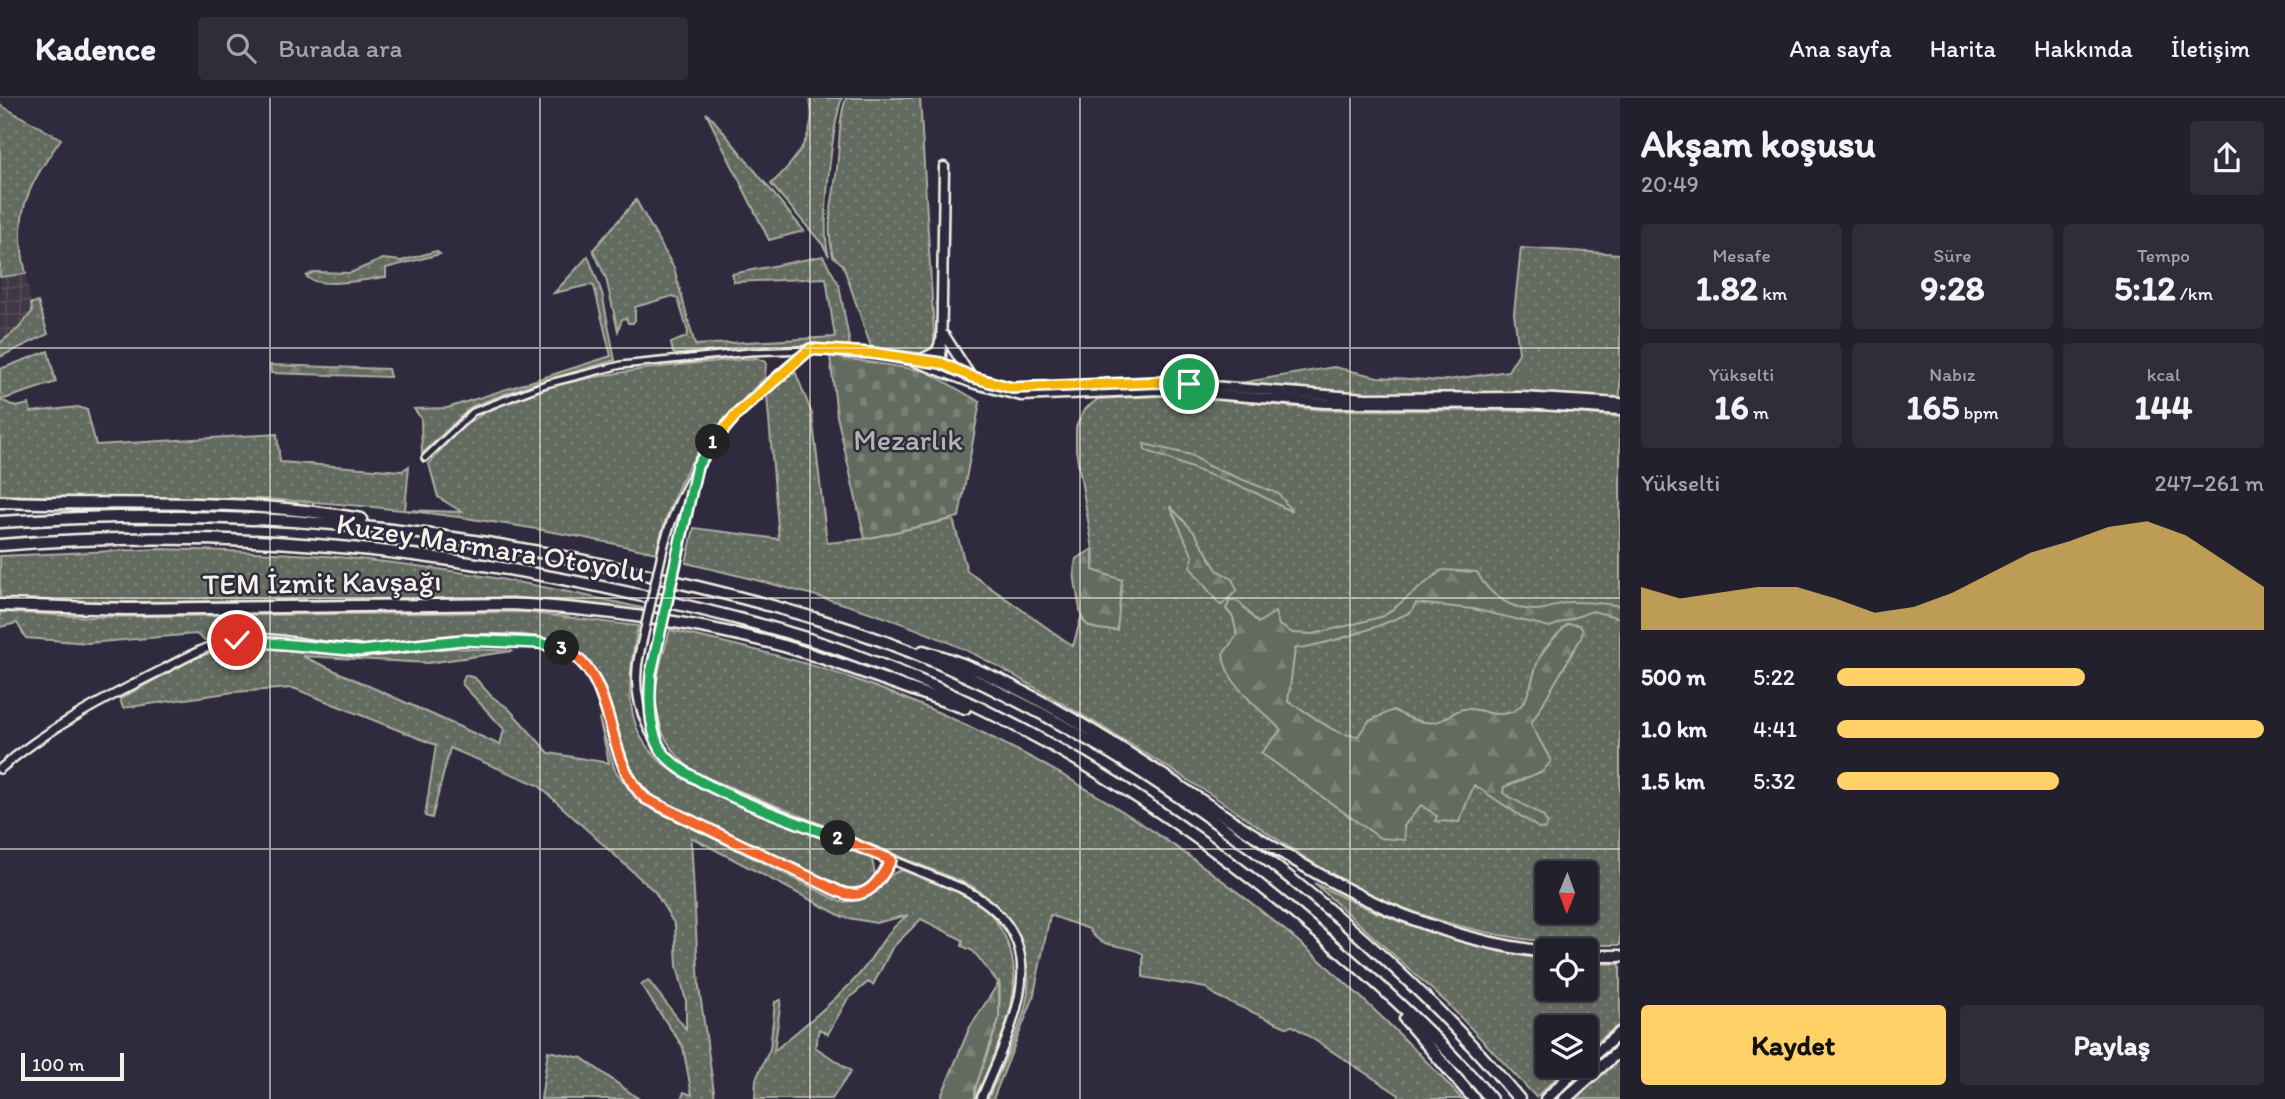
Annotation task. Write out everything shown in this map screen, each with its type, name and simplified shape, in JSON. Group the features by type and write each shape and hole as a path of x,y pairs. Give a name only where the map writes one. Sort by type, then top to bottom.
{"highway":[{"name":"TEM İzmit Kavşağı","path":"0,502 312,510 464,537"},
{"name":"Kuzey Marmara Otoyolu","path":"0,522 214,516 340,522 464,537 663,578 749,600 879,640 1003,694 1061,725 1194,807 1306,893 1406,980 1519,1099"},
{"name":"Kuzey Marmara Otoyolu","path":"0,545 151,538 324,543 525,571 681,604 849,653 1007,722 1119,785 1195,834 1252,877 1361,968 1491,1099"},
{"name":"TEM İzmit Kavşağı","path":"0,606 127,610 511,604 635,616 693,625 786,647 1007,722"},
{"path":"879,640 965,662 1042,702 1144,760 1316,876 1365,900 1436,929 1494,944 1535,950"},
{"path":"1598,956 1620,956"},
{"path":"1361,968 1474,1099"},
{"path":"1598,1051 1620,1033"},
{"path":"1565,1099 1620,1050"},
{"path":"1549,1095 1567,1078"}],"main road":[{"path":"941,368 944,167"},
{"path":"914,361 937,351 942,329"},
{"path":"942,329 948,345 972,377"},
{"path":"914,361 1012,388 1159,382 1366,398 1508,396 1620,403"},
{"path":"941,368 1021,396 1160,390 1325,403 1511,404 1620,410"}],"street":[{"path":"425,458 473,412 546,384 621,365 810,349 871,353 914,361"},
{"path":"810,349 737,414 714,439 678,499 664,544 640,651 635,686 637,703 659,747 690,776 981,899 998,913 1017,947 1023,983 1019,1007 981,1099"},
{"path":"659,747 649,696 655,654 697,466"},
{"path":"0,769 19,753 78,715 152,675 222,643 255,640 374,651 448,641 538,643 564,649 589,670 626,774 639,792 658,806 848,895 862,893 876,885 891,860"}],"shaded area":[{"path":"26,274 32,312 19,328 0,343 0,277"}],"green space":[{"path":"809,98 842,98 834,130 828,177 826,224 829,256 823,245 771,184 796,157 808,135 811,123"},
{"path":"846,98 920,98 934,333 934,344 926,354 871,347 843,265 833,256 830,219"},
{"path":"0,105 61,139 31,187 22,217 22,253 26,274 0,277"},
{"path":"706,113 712,118 804,231 769,240"},
{"path":"636,200 674,268 695,345 835,337 826,278 734,282 732,274 823,256 839,285 850,345 781,346 673,353 671,343 686,337 688,332 678,299 673,296 635,307 633,323 628,323 626,318 622,319 618,331 606,278 593,250"},
{"path":"1521,248 1620,254 1620,403 1366,398 1234,384 1334,367 1378,377 1441,381 1508,371 1519,353 1514,313"},
{"path":"436,251 440,254 386,268 386,277 331,283 312,280 306,276 314,272 350,273 383,259 401,261"},
{"path":"588,256 602,293 615,360 532,384 472,406 422,454 421,418 414,409 447,408 611,356 594,286 554,293"},
{"path":"38,302 48,334 0,357 0,343 19,328 32,312 31,303"},
{"path":"48,351 56,382 1,400 16,407 29,404 31,412 78,407 87,410 96,445 277,434 280,462 402,471 409,466 405,510 462,512 438,497 429,464 454,436 485,413 519,397 600,376 642,369 756,358 766,362 765,378 725,419 695,456 673,498 656,553 517,526 376,507 246,499 0,495 0,369"},
{"name":"Mezarlık","path":"830,356 926,371 980,402 959,517 865,539 837,416"},
{"path":"270,365 388,369 390,377 271,373"},
{"path":"795,371 812,414 827,543 865,539 953,519 967,571 1073,646 1092,579 1094,555 1076,450 1076,427 1084,410 1098,399 1178,395 1323,410 1552,411 1620,417 1620,945 1598,945 1598,938 1535,938 1535,941 1507,936 1470,928 1398,906 1330,873 1126,741 961,648 845,604 686,563 694,528 779,539 767,395"},
{"path":"1144,444 1191,455 1208,466 1279,494 1292,512 1254,492 1145,450"},
{"path":"1170,506 1195,533 1217,570 1232,579 1237,590 1223,604 1220,605 1190,567 1193,557"},
{"path":"161,549 315,555 376,561 491,577 642,608 642,611 567,603 473,599 63,603 0,599 0,556"},
{"path":"1093,549 1093,570 1122,580 1117,630 1090,627 1082,618 1074,572 1075,563 1076,559"},
{"path":"1442,570 1477,572 1496,596 1523,609 1544,609 1571,602 1602,603 1620,606 1620,618 1592,611 1550,627 1473,609 1416,603 1411,612 1368,630 1295,649 1288,702 1338,732 1358,736 1369,721 1393,710 1421,722 1442,720 1463,709 1496,714 1511,712 1519,708 1524,701 1536,665 1552,640 1568,624 1579,625 1583,630 1581,638 1531,724 1551,761 1543,771 1504,787 1503,793 1543,816 1548,824 1545,828 1540,829 1474,785 1459,822 1435,821 1437,816 1421,805 1404,826 1405,840 1380,838 1261,753 1281,730 1237,686 1225,665 1223,654 1237,635 1233,617 1226,609 1230,600 1239,602 1258,623 1275,612 1279,625 1293,633 1313,634 1384,616"},
{"path":"0,612 90,617 523,612 638,626 631,665 630,697 635,723 646,745 662,763 713,794 872,859 875,874 860,888 839,886 654,798 636,777 627,758 608,697 588,662 573,649 551,640 526,635 498,634 358,645 243,636 204,640 196,634 88,643 26,638 17,623 0,627"},
{"path":"670,630 831,671 941,713 1025,754 1105,800 1183,852 1258,908 1329,968 1397,1032 1462,1099 1398,1099 1399,1095 1293,1026 1286,1027 1218,997 1206,988 1143,977 1143,954 1106,943 1094,936 1089,929 1050,915 1033,999 993,1099 988,1099 1018,1031 1028,990 1024,955 1010,923 986,896 972,886 694,772 666,739 656,706 659,671"},
{"path":"239,646 286,647 361,657 453,648 513,651 428,663 302,656 500,745 504,729 462,684 465,675 475,678 491,696 508,708 549,753 609,763 599,718 615,770 637,800 841,902 866,898 888,878 902,870 949,888 981,905 990,913 1006,939 1014,979 1012,1000 1001,1039 976,1097 975,1089 999,1019 1000,985 973,951 962,946 963,940 921,919 892,948 873,985 868,982 847,1000 828,1034 819,1029 815,1047 851,1071 832,1099 755,1099 756,1079 770,1049 775,1002 781,1000 774,1051 846,988 863,970 892,929 908,915 876,923 843,917 691,837 699,987 715,1099 681,1099 684,1092 692,1095 683,1047 641,985 648,980 686,1029 686,1001 677,966 675,925 655,892 538,785 450,748 432,818 425,816 436,745 293,688 234,692 123,708 120,699 196,657"},
{"path":"1314,883 1371,910 1428,932 1456,941 1535,958 1535,1001 1598,1001 1598,963 1620,964 1620,1024 1598,1041 1598,1015 1535,1015 1535,1078 1556,1078 1536,1097 1448,1004"},
{"path":"999,982 999,1019 975,1089 975,1099 940,1099 969,1029"},
{"path":"548,1051 582,1058 639,1099 541,1099"},
{"path":"1620,1059 1620,1099 1576,1099"}],"route":[{"path":"237,640 361,651 462,640 538,643 564,649 589,670 626,774 646,799 840,892 848,895 862,893 876,885 891,860 704,783 680,770 659,747 649,696 651,673 697,466 714,439 788,365 810,349 871,353 941,363 972,377 1012,388 1159,382 1189,384"}]}
